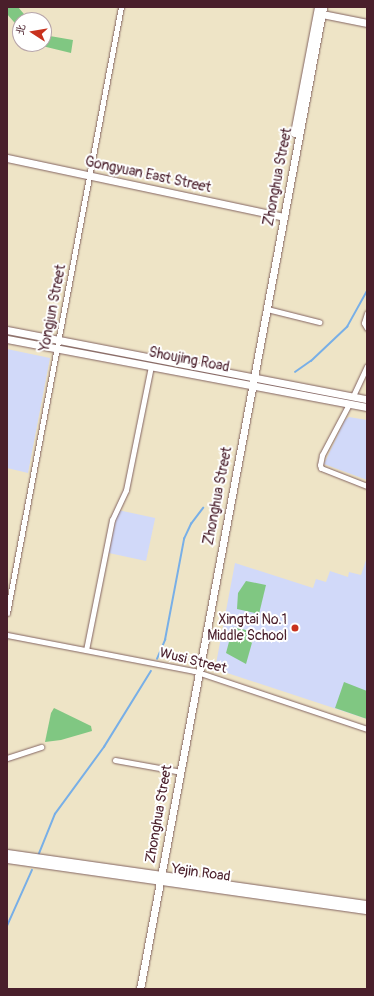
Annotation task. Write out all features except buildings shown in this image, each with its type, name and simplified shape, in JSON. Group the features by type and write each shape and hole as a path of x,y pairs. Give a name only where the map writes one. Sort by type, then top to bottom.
{"street":[{"name":"Yongjun Street","path":"7,613 121,7"},
{"name":"Zhonghua Street","path":"135,989 158,877 250,385 318,7"},
{"name":"Zhonghua Street","path":"251,377 267,309 281,217 323,10"},
{"path":"323,10 367,23"},
{"name":"Gongyuan East Street","path":"7,158 281,217"},
{"path":"267,309 319,322"},
{"path":"367,313 364,323 367,328"},
{"name":"Shoujing Road","path":"7,330 367,399"},
{"name":"Shoujing Road","path":"7,339 367,407"},
{"path":"86,650 112,520 126,490 152,366"},
{"path":"353,396 367,366"},
{"path":"349,404 322,455 320,465 321,468 367,486"},
{"name":"Wusi Street","path":"7,635 196,672 367,729"},
{"name":"Zhonghua Street","path":"140,989 176,771 196,672"},
{"path":"7,758 42,747"},
{"path":"115,760 176,771"},
{"name":"Yejin Road","path":"7,853 367,910"},
{"name":"Yejin Road","path":"7,859 367,904"}],"shaded area":[{"path":"7,349 50,358 28,473 7,468"},
{"path":"349,417 367,420 367,480 324,464 345,420"},
{"path":"118,510 155,518 146,561 109,553"},
{"name":"Xingtai No.1 Middle School","path":"367,557 367,719 215,669 235,563 313,588 316,579 326,582 330,571 348,577 349,572 361,575"}],"green space":[{"path":"7,7 18,7 22,12 12,12 12,20 7,14"},
{"path":"52,36 73,40 71,53 52,48"},
{"path":"246,581 266,585 259,614 237,609 238,593"},
{"path":"233,627 255,632 246,664 226,653"},
{"path":"344,682 367,691 367,719 335,708"},
{"path":"54,708 91,726 92,731 61,740 45,742 51,713"}],"waterway":[{"path":"295,372 311,361 347,327 367,291"},
{"path":"157,659 165,640 184,539 191,524 203,508"},
{"path":"38,856 55,814 104,747 151,671"},
{"path":"7,926 32,870"}],"place":[{"name":"Xingtai No.1 Middle School","path":"295,628"}]}
